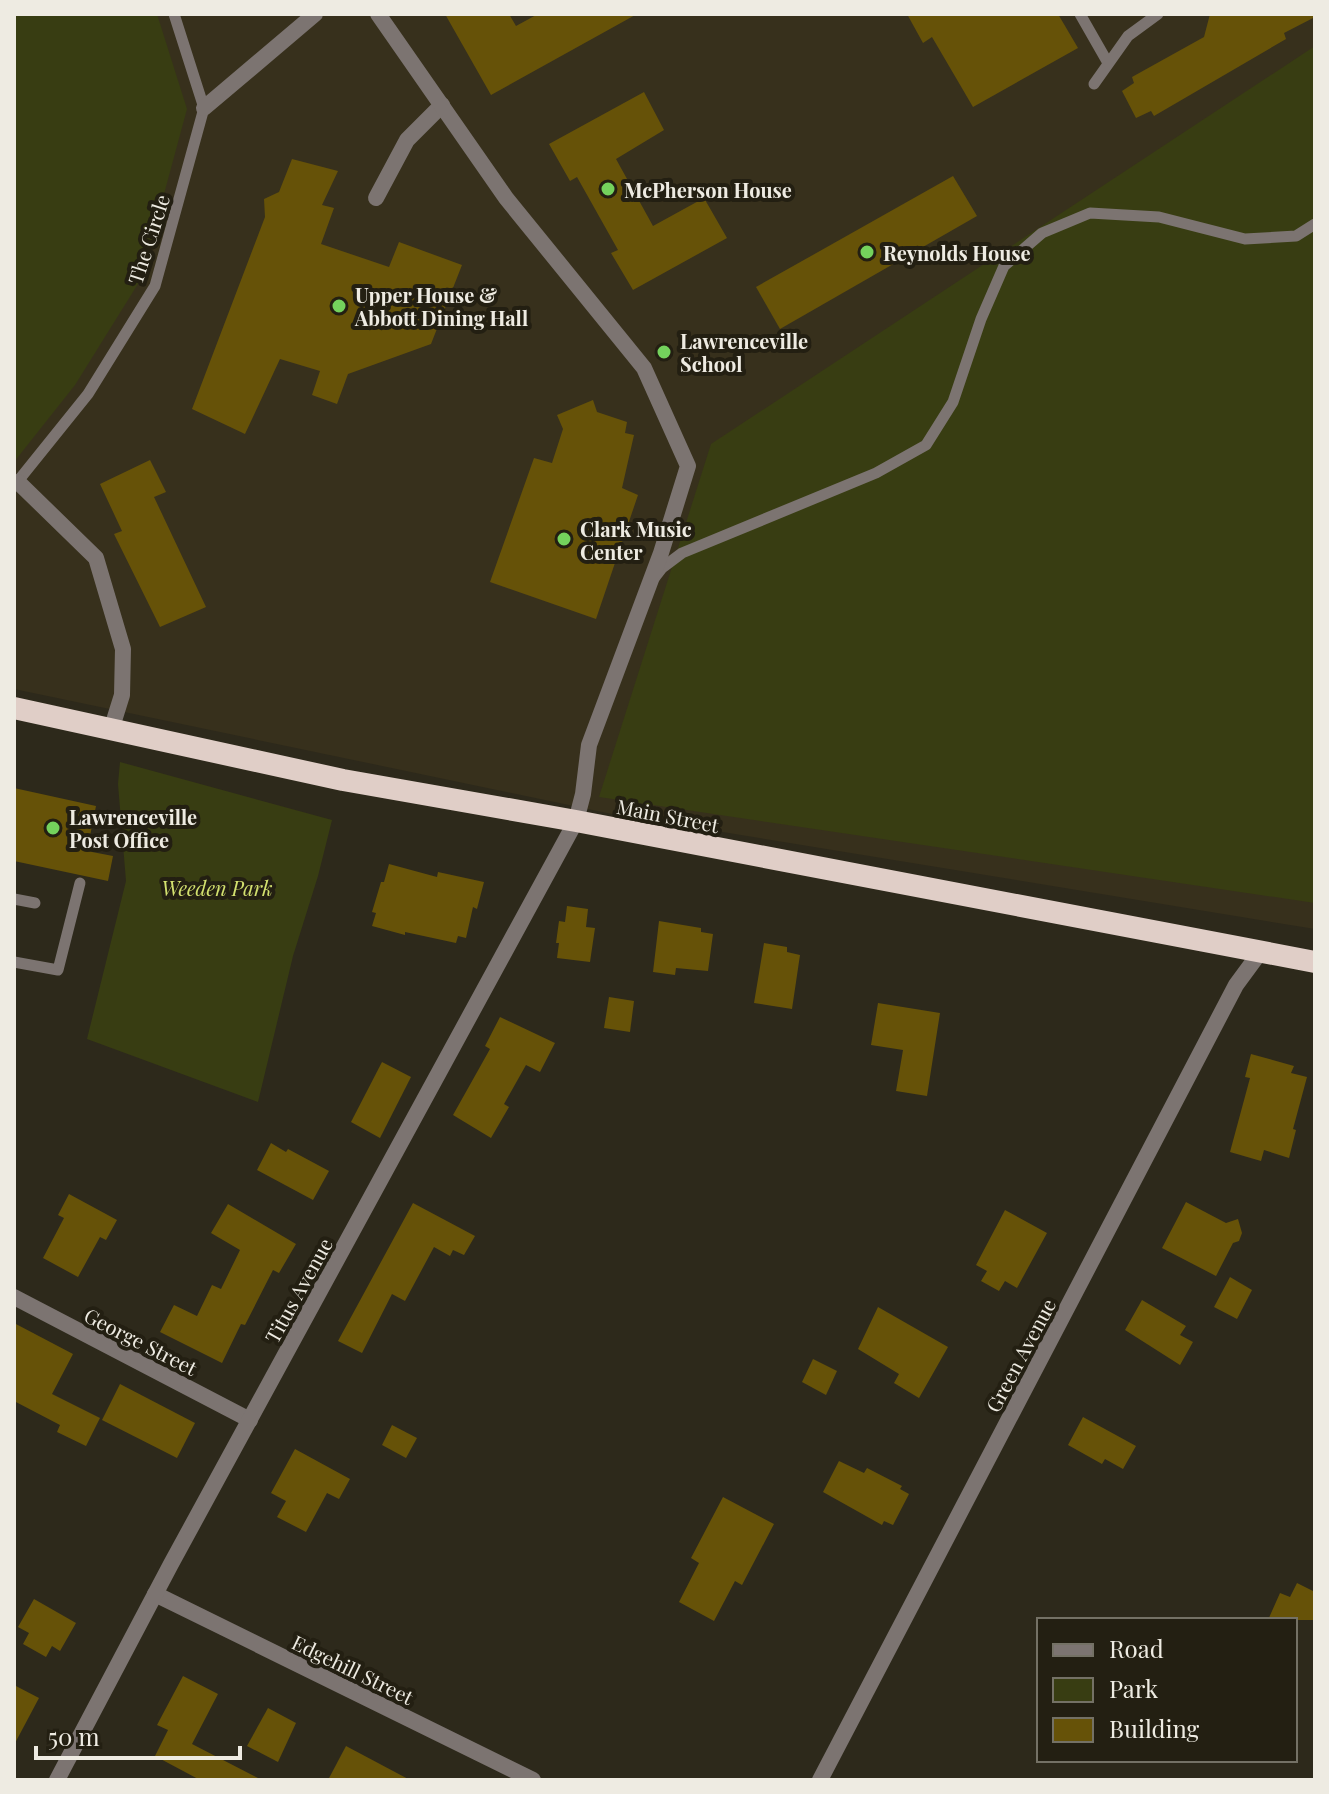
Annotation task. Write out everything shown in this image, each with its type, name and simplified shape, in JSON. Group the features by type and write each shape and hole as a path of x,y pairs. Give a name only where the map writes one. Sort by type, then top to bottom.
{"highway":[{"name":"Main Street","path":"14,708 343,780 576,821 1315,962"}],"street":[{"path":"204,108 315,14"},
{"name":"Titus Avenue","path":"57,1780 576,821 589,745 661,553 688,466 644,368 506,198 378,14"},
{"path":"376,198 407,140 442,105"},
{"path":"16,484 96,558 123,649 122,695 112,727"},
{"name":"Green Avenue","path":"820,1780 1236,985 1261,951"},
{"name":"George Street","path":"14,1297 250,1420"},
{"name":"Edgehill Street","path":"155,1594 533,1780"}],"lane":[{"path":"174,14 204,108"},
{"path":"1080,14 1108,63"},
{"path":"1094,84 1128,36 1158,14"},
{"name":"The Circle","path":"16,484 88,394 155,286 204,108"},
{"path":"647,587 662,568 682,553 876,473 926,445 953,402 981,319 1004,266 1042,233 1090,213 1159,217 1245,239 1296,236 1315,224"},
{"path":"14,962 58,970 80,883"},
{"path":"14,899 35,903"}],"shaded area":[{"name":"Lawrenceville School","path":"14,14 1315,14 1315,929 607,813 14,689"}],"green space":[{"path":"14,14 157,14 187,109 141,279 75,385 14,462"},
{"path":"1315,46 1315,903 599,797 711,444"},
{"name":"Weeden Park","path":"120,762 332,820 293,956 258,1102 87,1039 126,881 118,784"}],"building":[{"path":"445,14 509,14 516,26 538,14 637,14 491,95"},
{"path":"907,14 1058,14 1078,48 973,107 932,37 923,43"},
{"path":"1210,14 1315,14 1315,17 1284,33 1286,39 1154,116 1151,111 1136,118 1122,91 1134,83 1132,77 1204,37"},
{"name":"McPherson House","path":"644,92 664,130 616,159 653,226 704,198 727,238 633,290 611,253 618,250 577,177 570,181 549,144"},
{"name":"Upper House & Abbott Dining Hall","path":"292,159 338,171 322,205 334,208 321,244 389,267 399,242 462,265 431,344 348,374 337,404 312,395 320,371 280,359 245,434 192,409 265,217 264,199 279,192"},
{"name":"Reynolds House","path":"953,176 977,216 780,329 756,287"},
{"name":"Clark Music Center","path":"593,400 597,412 627,422 625,433 634,435 622,488 638,495 596,619 490,582 534,458 552,463 563,429 557,415"},
{"path":"150,460 166,492 154,497 206,607 160,627 114,534 122,531 100,484"},
{"name":"Lawrenceville Post Office","path":"14,788 96,806 87,851 113,856 108,881 14,861"},
{"path":"389,864 437,877 438,872 484,882 477,909 473,907 466,938 458,936 456,943 372,926 376,913 372,912"},
{"path":"567,906 588,909 586,927 595,928 590,962 557,958 559,921 565,922"},
{"path":"659,921 701,928 701,932 713,934 708,971 676,968 675,975 653,972"},
{"path":"764,943 787,947 787,952 800,955 792,1009 754,1003"},
{"path":"609,997 634,1001 630,1032 604,1028"},
{"path":"878,1003 940,1013 927,1096 896,1091 903,1050 871,1045"},
{"path":"500,1017 555,1043 540,1072 526,1065 504,1104 509,1107 491,1138 453,1115 490,1049 485,1046"},
{"path":"1251,1054 1294,1066 1291,1073 1307,1077 1289,1158 1264,1150 1261,1161 1230,1152 1250,1078 1245,1077"},
{"path":"382,1062 411,1077 380,1138 351,1122"},
{"path":"271,1143 329,1171 313,1200 257,1170"},
{"path":"69,1194 117,1220 106,1240 100,1237 78,1277 43,1258 64,1218 58,1215"},
{"path":"1186,1202 1226,1223 1238,1219 1242,1233 1239,1241 1233,1243 1216,1276 1162,1248"},
{"path":"413,1203 475,1236 464,1255 453,1250 450,1256 434,1247 405,1301 392,1294 362,1353 338,1341"},
{"path":"228,1204 296,1244 279,1273 273,1270 222,1363 160,1332 174,1305 197,1316 212,1285 221,1289 240,1250 211,1233"},
{"path":"1005,1210 1047,1233 1017,1288 1005,1281 999,1291 981,1281 987,1271 976,1265"},
{"path":"1230,1277 1252,1290 1237,1319 1214,1307"},
{"path":"1142,1300 1186,1326 1180,1335 1193,1342 1180,1365 1125,1330"},
{"path":"878,1307 948,1347 919,1398 894,1383 899,1374 858,1349"},
{"path":"14,1323 73,1354 52,1394 100,1418 86,1446 57,1432 60,1425 14,1401"},
{"path":"813,1359 837,1371 826,1395 802,1382"},
{"path":"120,1384 195,1423 177,1458 102,1420"},
{"path":"1083,1417 1136,1446 1123,1469 1105,1459 1102,1464 1068,1445"},
{"path":"392,1425 417,1438 406,1458 382,1445"},
{"path":"295,1449 350,1479 339,1499 327,1493 306,1532 277,1517 286,1501 271,1493"},
{"path":"839,1461 864,1473 867,1468 902,1486 900,1489 909,1494 893,1525 884,1521 882,1525 823,1492"},
{"path":"723,1497 774,1524 742,1585 735,1581 714,1621 679,1602 699,1563 691,1558"},
{"path":"1297,1583 1315,1592 1315,1620 1269,1618 1280,1593 1290,1597"},
{"path":"34,1599 76,1623 60,1651 52,1646 46,1657 23,1644 29,1633 18,1627"},
{"path":"183,1676 218,1694 192,1744 262,1780 200,1780 155,1756 168,1730 157,1725"},
{"path":"14,1685 39,1698 14,1745"},
{"path":"268,1708 296,1723 278,1762 247,1746"},
{"path":"346,1746 410,1780 328,1780"}],"place":[{"name":"McPherson House","path":"608,189"},
{"name":"Reynolds House","path":"867,252"},
{"name":"Upper House & Abbott Dining Hall","path":"339,306"},
{"name":"Lawrenceville School","path":"664,352"},
{"name":"Clark Music Center","path":"564,539"},
{"name":"Lawrenceville Post Office","path":"53,828"}]}
